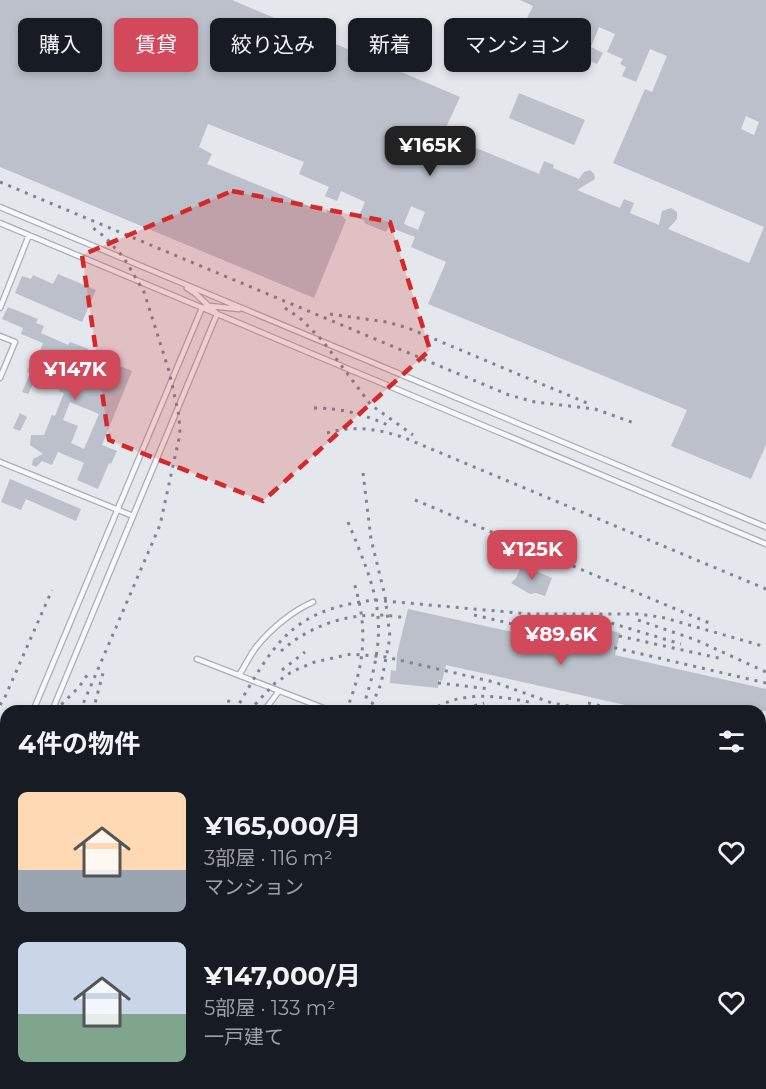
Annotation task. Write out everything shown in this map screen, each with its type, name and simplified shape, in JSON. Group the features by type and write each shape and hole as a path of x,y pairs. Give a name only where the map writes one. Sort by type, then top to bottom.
{"lane":[{"path":"0,207 766,527"},
{"path":"0,224 766,544"},
{"path":"0,308 29,236"},
{"path":"172,279 196,294 216,314"},
{"path":"202,308 210,306 251,312"},
{"path":"36,705 202,308"},
{"path":"54,705 216,314"},
{"path":"0,336 15,342 0,378"},
{"path":"0,462 132,516"},
{"path":"239,675 257,646 286,618 313,602"},
{"path":"197,659 315,705"},
{"path":"268,705 279,691"}],"highlighted area":[{"path":"232,191 390,222 430,350 263,501 109,440 82,255"}],"building":[{"path":"0,0 232,0 274,18 210,18 210,72 336,72 336,44 348,49 348,72 401,72 460,97 443,134 539,174 544,161 554,165 553,168 579,179 584,172 590,170 595,179 577,190 620,208 624,199 634,203 630,213 659,225 662,211 671,208 677,212 677,219 668,229 749,263 764,227 613,163 645,89 652,92 667,56 650,49 636,82 622,76 626,67 620,64 623,59 607,52 615,34 599,27 591,47 591,18 527,18 533,6 520,0 766,0 766,445 751,479 671,446 687,410 428,304 446,262 411,247 415,237 389,227 386,232 364,223 365,221 358,218 365,202 341,191 337,201 325,196 329,187 299,174 304,162 208,124 199,147 212,154 207,164 326,213 327,210 342,216 346,220 314,298 0,167","holes":["746,116 759,122 754,135 741,129","411,206 425,212 418,230 404,224"]},
{"path":"591,47 603,53 597,64 591,62"},
{"path":"519,93 585,120 574,145 509,118"},
{"path":"58,274 96,290 82,322 15,293 22,276 31,279 33,275 53,284"},
{"path":"8,307 38,319 36,323 44,326 41,333 68,345 70,342 81,346 88,349 87,352 132,371 102,445 117,451 98,489 77,480 84,463 58,452 52,465 42,461 36,467 32,465 33,459 43,454 30,445 31,435 44,435 64,393 59,391 61,386 37,376 28,394 22,392 30,373 27,372 31,363 34,365 43,343 21,334 23,328 2,319","holes":["70,402 99,414 84,449 71,443 78,426 63,420"]},
{"path":"20,413 27,417 20,431 13,428"},
{"path":"10,479 81,509 76,521 26,499 21,510 1,502"},
{"path":"522,565 552,578 545,596 530,594 511,583"},
{"path":"408,609 558,642 565,619 620,633 615,655 766,689 766,705 625,705 446,665 438,688 390,683 391,670 396,671 397,654"}],"railway":[{"path":"0,182 509,395 535,402 595,409 637,424"},
{"path":"83,705 160,525 180,434 179,416 169,371 144,292 124,258 105,237 89,225"},
{"path":"285,308 301,319 322,340 371,405 413,435"},
{"path":"330,314 387,322 408,328 587,403"},
{"path":"314,408 354,413 392,427"},
{"path":"327,433 347,429 366,429 405,438 766,589"},
{"path":"363,473 371,539 385,596 390,637 381,684 372,705"},
{"path":"415,500 714,625"},
{"path":"348,522 373,590 379,629 373,674 365,701"},
{"path":"348,705 357,679 363,633 359,600 354,583"},
{"path":"0,705 52,590"},
{"path":"239,705 274,649 303,622 322,612 374,600 530,614 640,614 665,618 766,647"},
{"path":"281,651 309,632 339,620 372,615 406,618"},
{"path":"474,615 766,683"},
{"path":"594,618 681,644"},
{"path":"638,620 696,640 766,672"},
{"path":"619,636 723,659"},
{"path":"282,670 305,652"},
{"path":"255,705 274,684 293,671 315,662 351,654 386,657 494,682 563,705"},
{"path":"61,705 79,687 90,671"},
{"path":"95,705 103,673"},
{"path":"438,683 491,689"},
{"path":"227,705 231,695"},
{"path":"441,705 453,700 478,696 529,702"},
{"path":"477,705 484,703"},
{"path":"588,703 597,705"}]}
